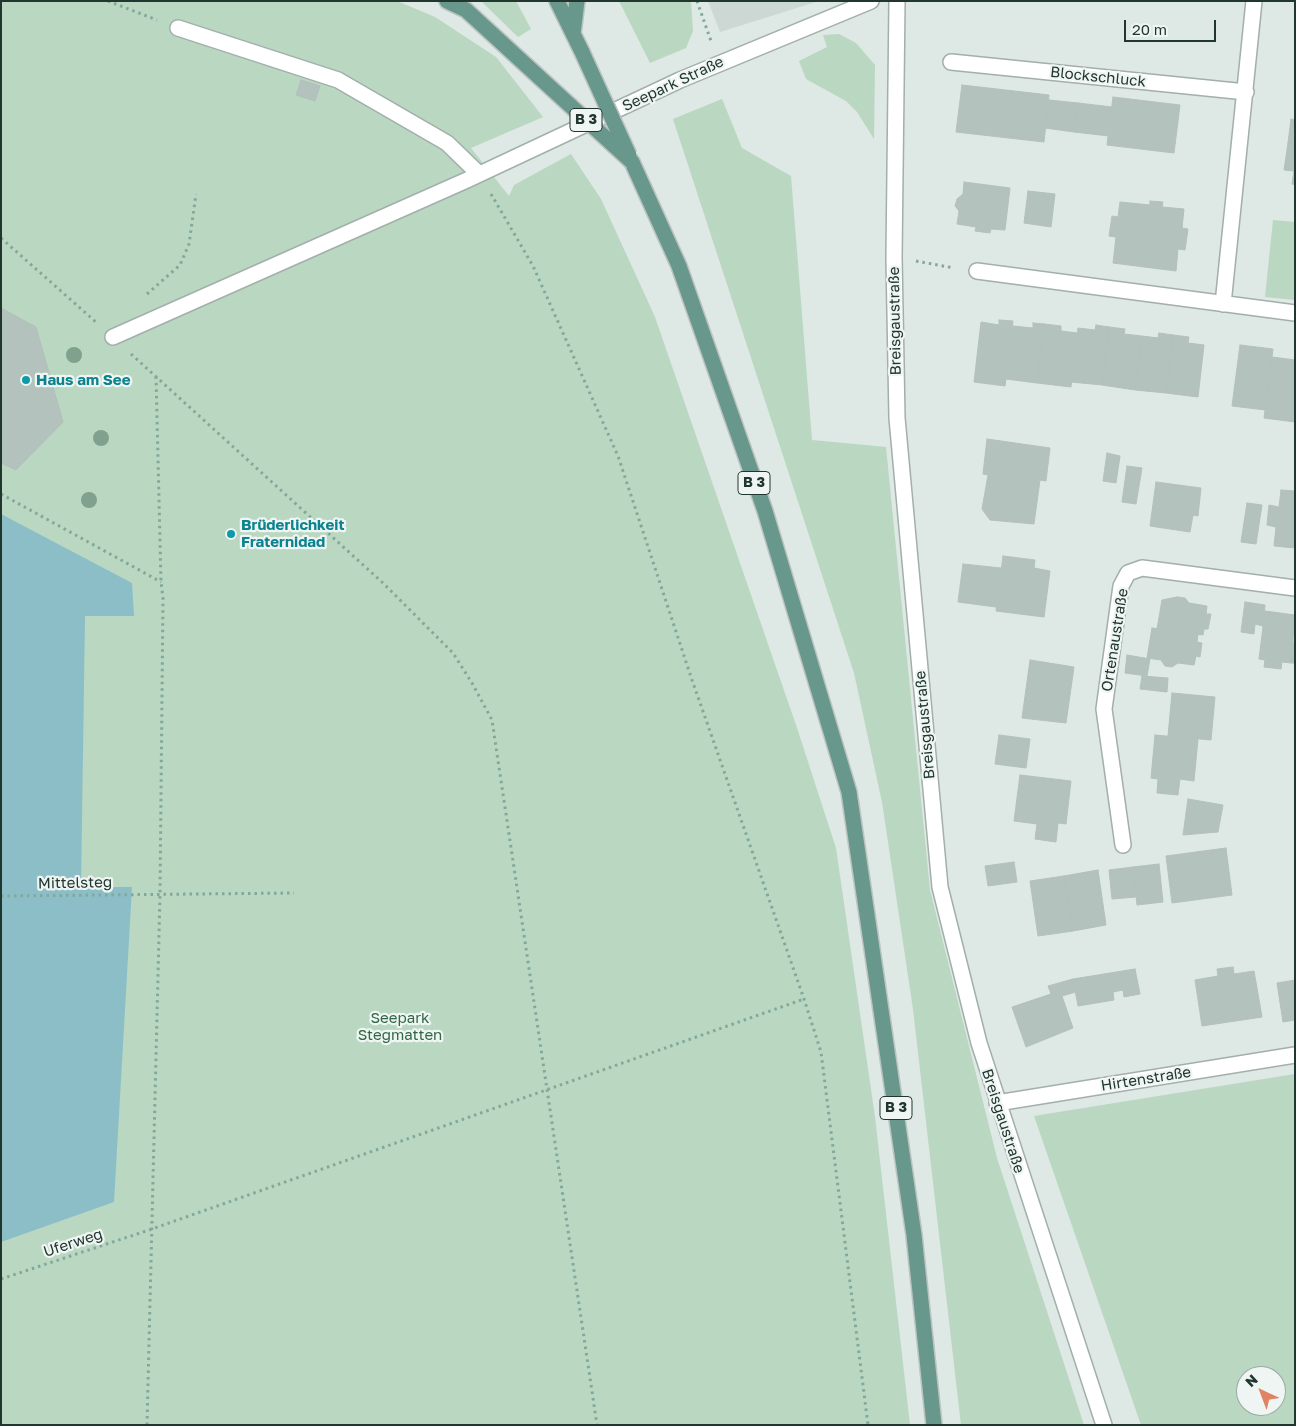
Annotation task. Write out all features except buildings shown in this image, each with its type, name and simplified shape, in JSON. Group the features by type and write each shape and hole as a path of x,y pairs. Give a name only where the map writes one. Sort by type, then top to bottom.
{"main road":[{"name":"B 3","path":"447,1 466,10 632,162"},
{"name":"B 3","path":"557,1 679,266 765,512 849,792 914,1235 934,1425"},
{"path":"573,34 577,1"}],"street":[{"name":"Seepark Straße","path":"119,334 479,174 718,63 871,1"},
{"name":"Breisgaustraße","path":"897,1 894,258 898,418 940,887 979,1044 1104,1425"},
{"path":"1223,304 1254,1"},
{"path":"178,28 338,80 447,143 479,174"},
{"name":"Blockschluck","path":"951,62 1246,92"},
{"path":"977,272 1295,313"},
{"name":"Ortenaustraße","path":"1123,845 1104,709 1121,586 1128,573 1142,568 1295,588"},
{"name":"Hirtenstraße","path":"997,1103 1295,1056"}],"path":[{"path":"108,1 178,28"},
{"path":"697,1 718,63"},
{"path":"479,174 533,266 618,456 692,680 821,1052 868,1425"},
{"path":"119,334 143,298 163,278 180,265 189,244 196,194"},
{"path":"1,238 119,334 156,376 384,583 453,653 472,682 492,720 597,1425"},
{"path":"894,258 977,272"},
{"path":"148,1425 160,894 164,598 161,582 156,376"},
{"path":"1,494 161,582"},
{"name":"Mittelsteg","path":"1,896 294,893"},
{"name":"Uferweg","path":"1,1279 152,1229 804,999"}],"shaded area":[{"path":"708,1 819,1 720,32"}],"green space":[{"name":"Seepark Stegmatten","path":"1,1 397,1 435,17 496,57 543,117 471,148 509,196 514,185 571,154 601,199 655,317 797,728 836,848 875,1117 910,1425 1,1425"},
{"path":"481,1 516,1 531,29 518,37"},
{"path":"619,1 691,1 693,31 686,48 650,63"},
{"path":"839,34 856,43 875,65 874,139 857,112 846,101 806,79 799,61 827,47 823,35"},
{"path":"722,99 742,148 791,176 812,440 886,447 930,890 997,1158 1084,1425 961,1425 913,1009 882,802 854,673 673,119"},
{"path":"1273,220 1295,222 1295,300 1265,297"},
{"path":"1295,1074 1295,1425 1141,1425 1034,1116"}],"water":[{"path":"1,514 132,583 134,616 85,616 81,887 132,887 114,1202 1,1242"}],"place":[{"name":"Haus am See","path":"26,380"},
{"name":"Brüderlichkeit Fraternidad","path":"231,534"}]}
